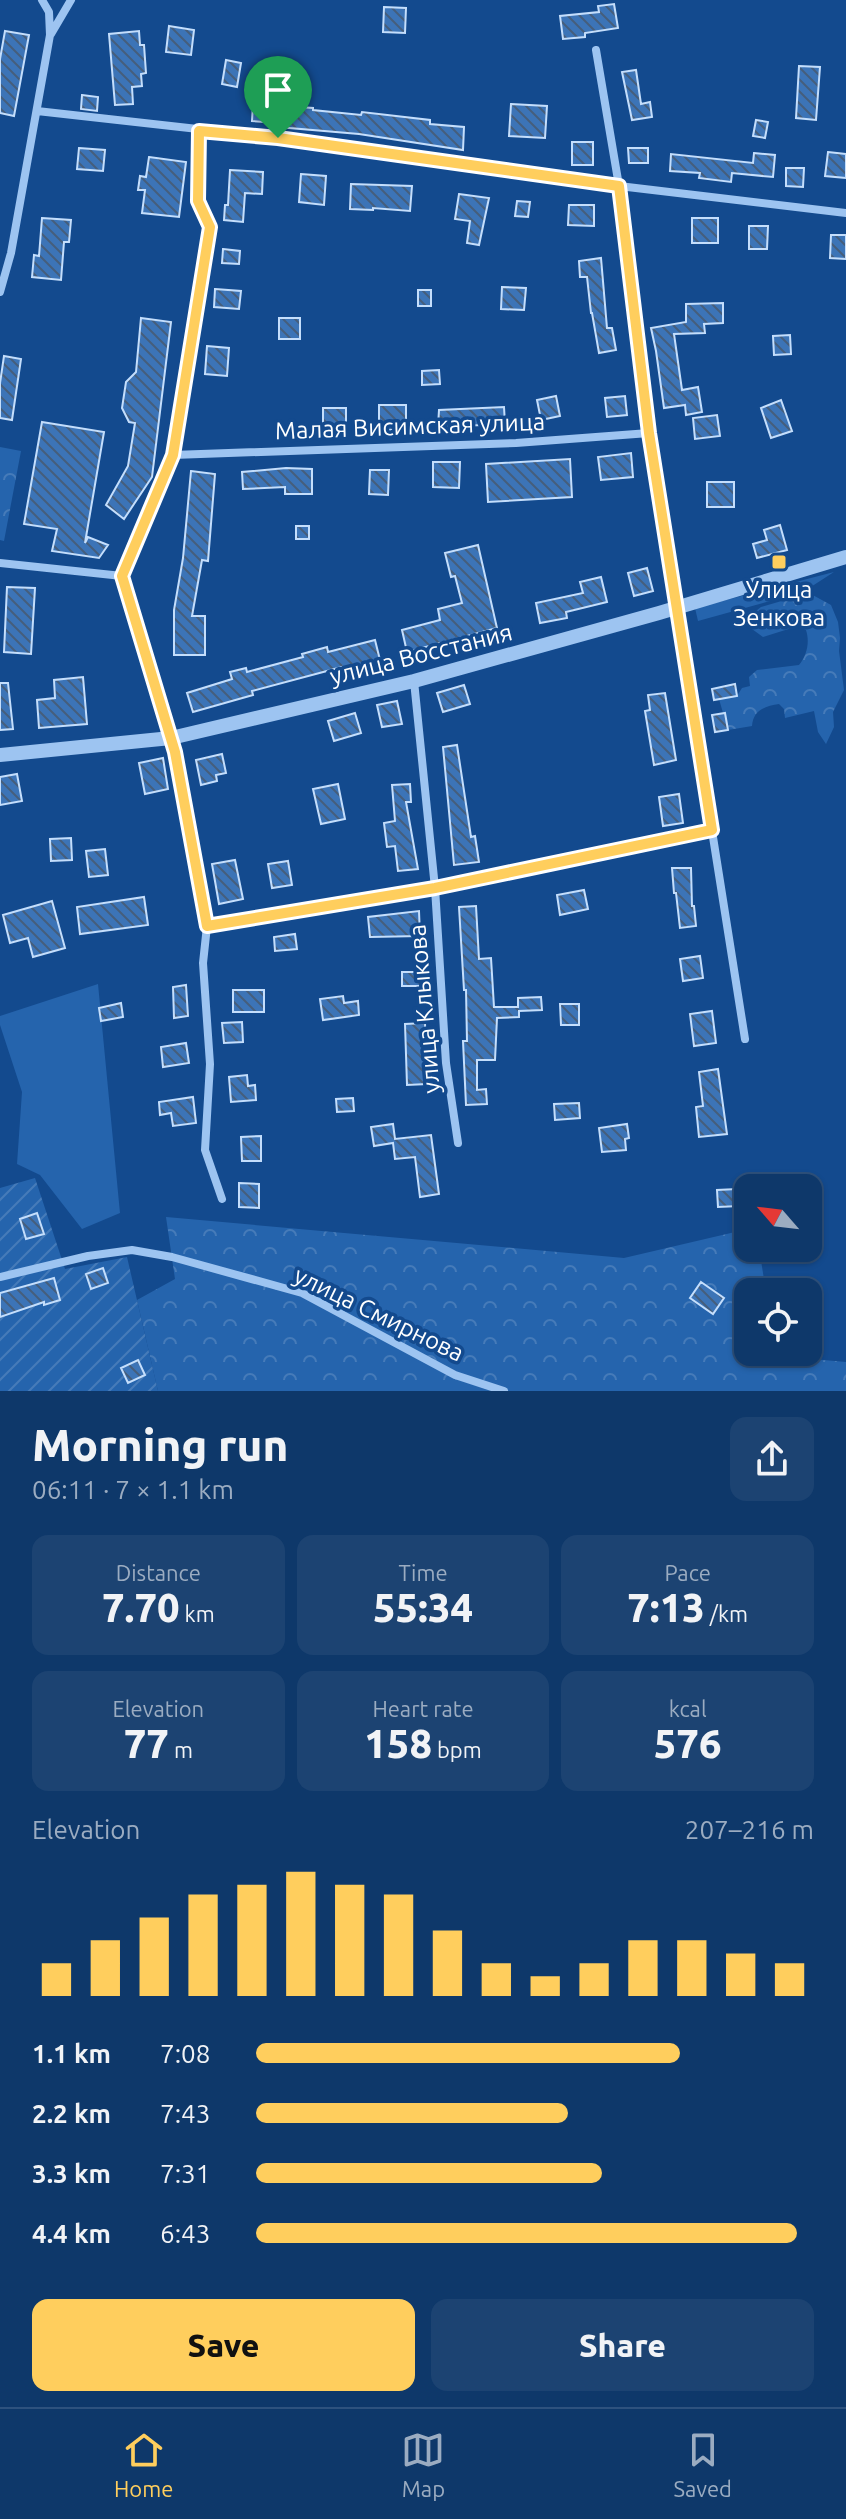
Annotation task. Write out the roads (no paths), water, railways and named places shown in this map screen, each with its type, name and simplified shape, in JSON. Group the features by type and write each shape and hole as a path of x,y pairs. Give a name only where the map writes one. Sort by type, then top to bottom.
{"street":[{"path":"0,292 11,253 50,35 49,12 42,0"},
{"path":"50,35 71,0"},
{"path":"596,50 619,186 649,433 745,1039"},
{"path":"37,111 293,140 619,186 846,213"},
{"path":"199,131 198,201 210,227 173,455 122,576 171,738 207,926 203,963 210,1064 205,1150 222,1199"},
{"name":"Малая Висимская улица","path":"173,455 516,443 649,433"},
{"name":"улица Восстания","path":"0,755 171,738 414,681 846,557"},
{"path":"0,563 122,576"},
{"name":"улица Клыкова","path":"414,681 435,888 446,1063 458,1143"},
{"path":"207,926 435,888 712,830"},
{"name":"улица Смирнова","path":"0,1277 88,1256 132,1250 172,1257 302,1293 455,1375 504,1391"}],"place":[{"name":"Улица Зенкова","path":"779,562"}]}
